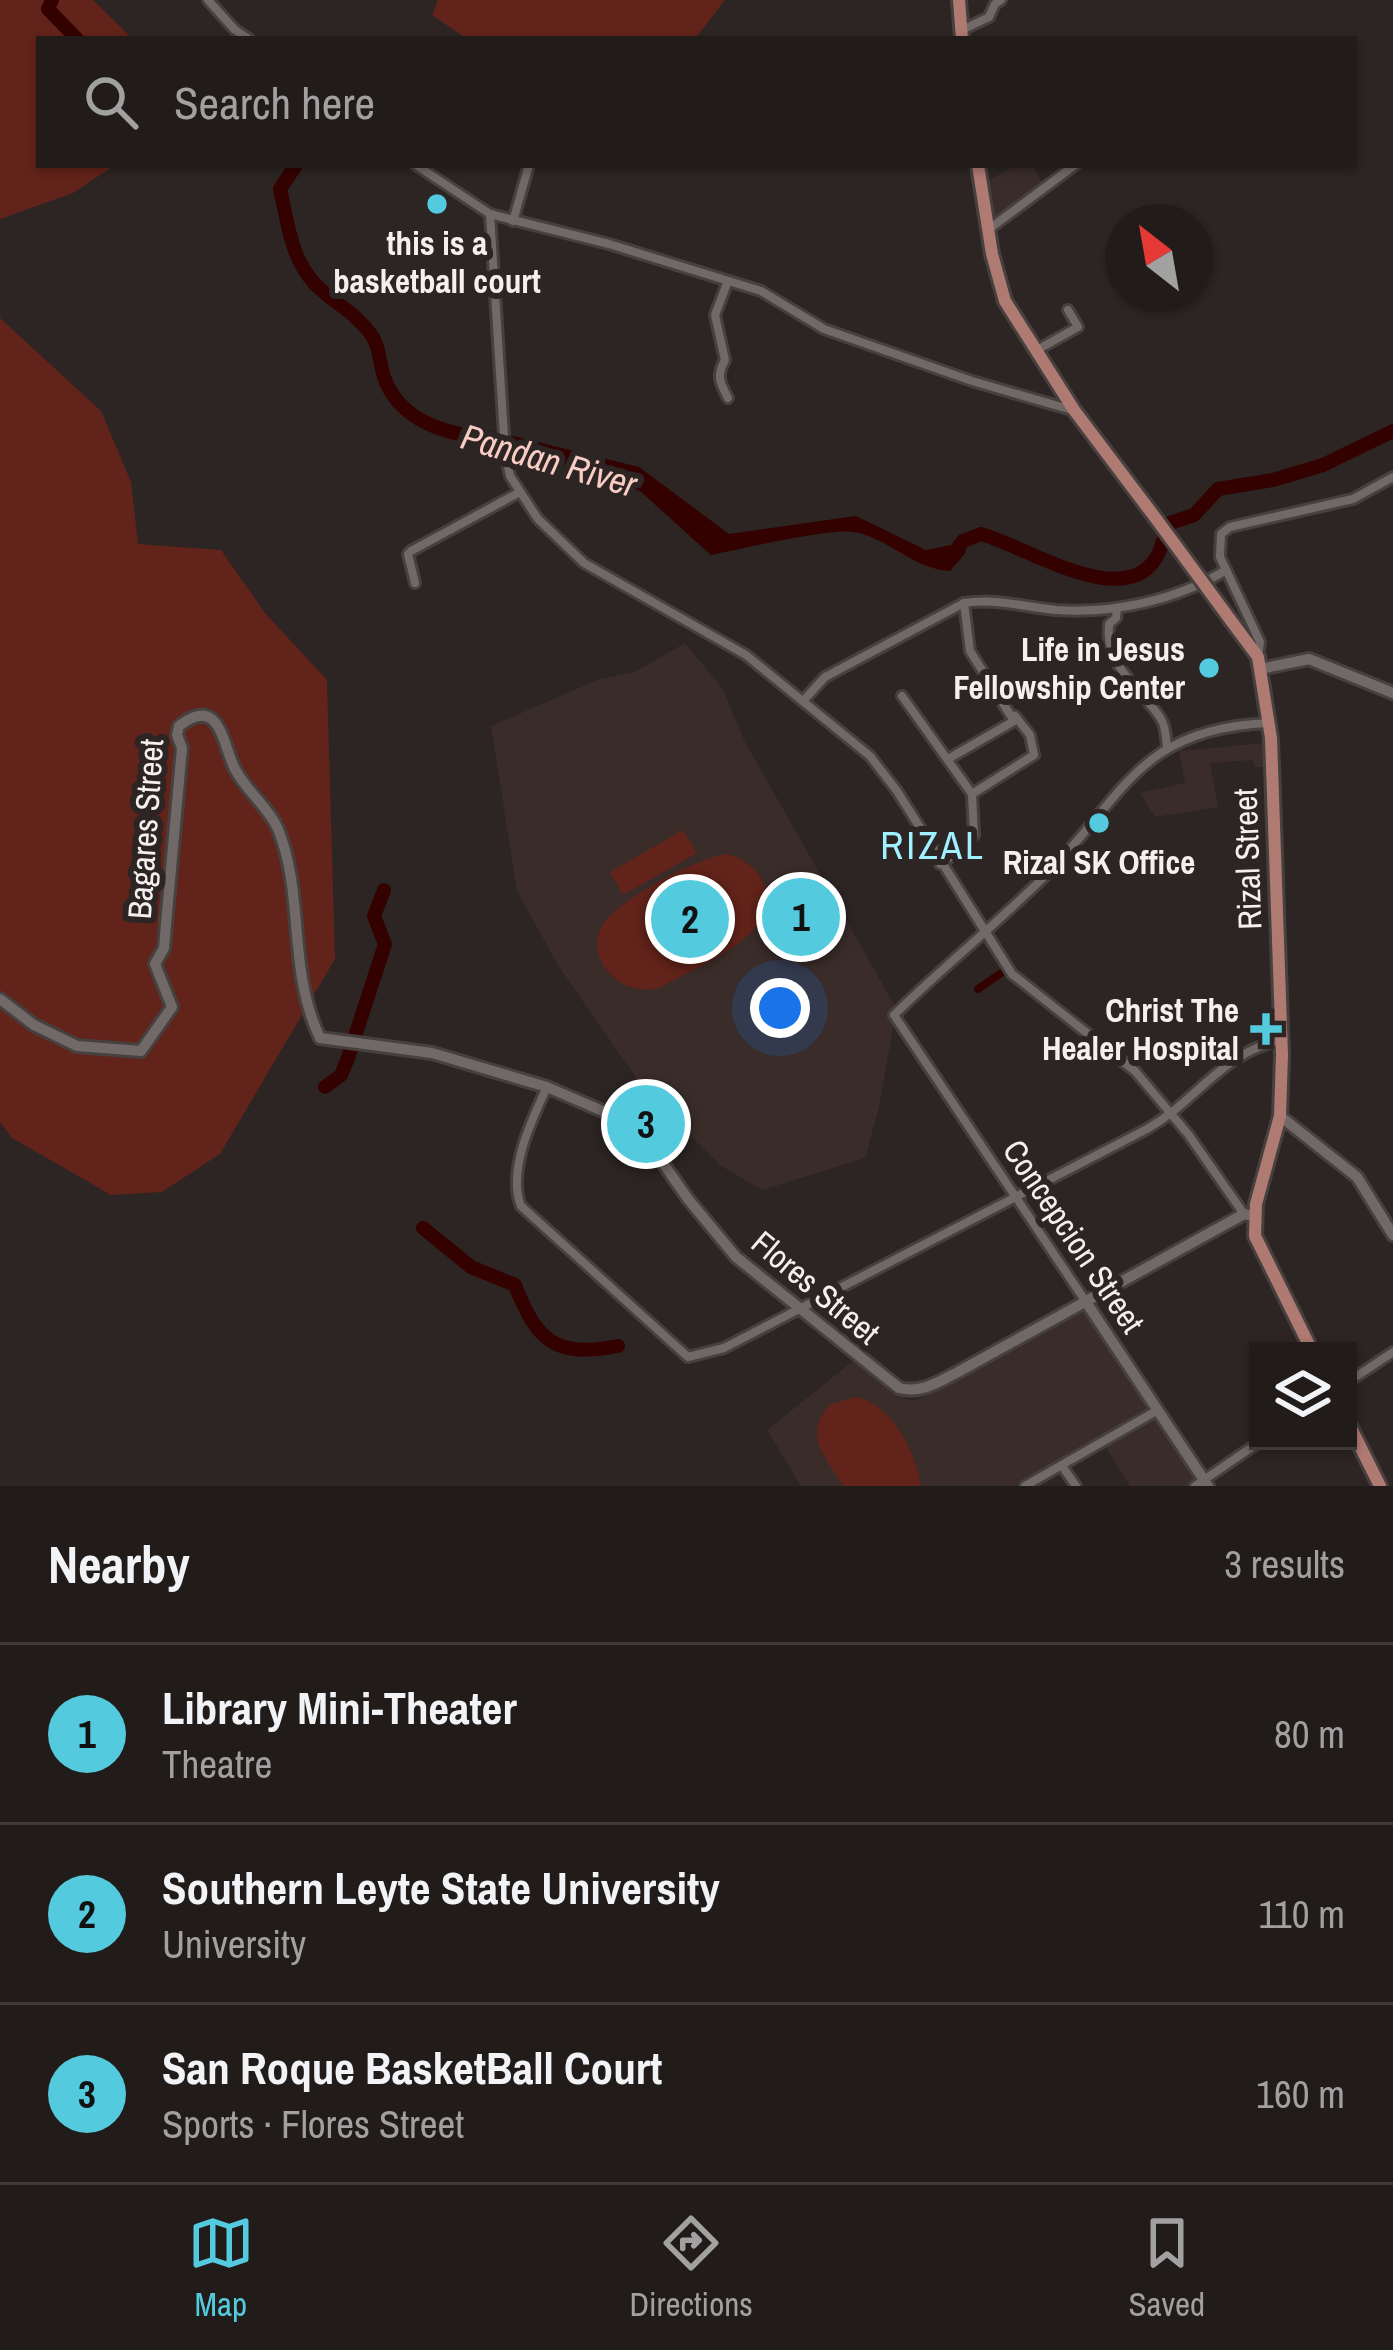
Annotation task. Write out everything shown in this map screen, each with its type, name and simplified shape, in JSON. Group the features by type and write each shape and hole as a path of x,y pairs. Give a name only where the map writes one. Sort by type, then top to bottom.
{"main road":[{"path":"959,0 961,35"},
{"name":"Rizal Street","path":"978,168 999,286 1074,410 1259,663 1269,723 1280,1116 1248,1215"},
{"path":"1248,1215 1308,1342"},
{"path":"1357,1439 1381,1486"}],"street":[{"path":"208,0 245,36"},
{"path":"961,35 989,17 1001,0"},
{"path":"421,168 490,214 609,244 761,291 824,329 972,381 1074,410"},
{"path":"512,222 528,168"},
{"path":"988,230 1071,168"},
{"path":"490,214 505,452 510,476 538,519 584,563 746,655 870,756 1012,974 1136,1071 1248,1215"},
{"path":"728,281 715,314 725,360 719,382 728,398"},
{"path":"1036,351 1078,327 1068,310"},
{"path":"1393,476 1353,499 1230,527 1221,534 1218,546 1260,642 1259,663 1309,659 1393,693"},
{"path":"415,583 411,551 520,492"},
{"path":"803,700 825,677 964,603 989,599 1061,610 1117,608 1164,598 1226,570"},
{"path":"964,603 970,651 1030,735 1034,754 972,794"},
{"path":"1117,608 1109,624 1111,648 1122,674 1164,724 1167,748"},
{"path":"902,696 972,794 974,835 940,864"},
{"name":"Bagares Street","path":"0,999 34,1025 77,1046 141,1051 172,1007 155,964 164,948 182,748 177,735 189,718 203,715 222,731 241,779 278,829 295,896 296,952 308,1013 320,1037 367,1042"},
{"path":"948,759 1012,726 1014,715"},
{"path":"985,929 1059,861 1135,770 1167,748 1220,728 1269,723"},
{"name":"Concepcion Street","path":"985,929 894,1016 1203,1484"},
{"path":"547,1087 519,1167 518,1198 535,1220 688,1357 724,1348 1173,1114 1240,1052 1281,1040"},
{"name":"Flores Street","path":"367,1042 432,1052 547,1087 621,1119 647,1140 736,1257 885,1380 911,1391 958,1372 1248,1215"},
{"path":"1280,1116 1357,1177 1393,1235"},
{"path":"1357,1376 1393,1352"},
{"path":"1024,1486 1158,1410"},
{"path":"1203,1484 1249,1450"},
{"path":"1062,1466 1076,1486"}],"shaded area":[{"path":"0,0 93,0 130,36 36,36 36,168 110,168 73,193 0,219"},
{"path":"438,0 725,0 697,36 463,36 432,15"},
{"path":"1011,168 1034,168 1043,183 995,218 989,180"},
{"path":"0,318 101,411 131,482 138,544 221,550 265,613 327,680 335,959 220,1154 162,1192 111,1195 12,1138 0,1122"},
{"path":"477,427 639,467 729,534 856,516 926,550 951,545 960,534 966,552 950,571 936,569 867,536 842,532 711,555 640,491 520,450 472,443"},
{"path":"685,643 722,688 745,742 896,1008 889,1013 894,1022 865,1158 762,1190 721,1166 646,1092 559,967 517,891 491,726 600,679 635,672"},
{"path":"1265,743 1267,767 1254,767 1253,760 1210,763 1218,807 1155,817 1140,793 1185,783 1179,751"},
{"path":"683,830 697,853 623,895 610,872"},
{"path":"727,854 748,864 763,882 767,900 763,917 751,932 661,987 624,984 604,967 597,943 607,919 657,883"},
{"path":"1085,1309 1153,1409 1015,1486 801,1486 767,1430 853,1361 907,1400 917,1400"},
{"path":"857,1397 882,1410 901,1433 921,1486 844,1486 819,1445 818,1425 831,1404"},
{"path":"1157,1415 1199,1479 1189,1486 1130,1486 1105,1446"}],"waterway":[{"name":"Pandan River","path":"52,0 48,9 74,36"},
{"name":"Pandan River","path":"294,168 280,189 300,262 322,290 370,333 391,392 426,423 489,438"},
{"name":"Pandan River","path":"954,556 963,541 981,534 1072,570 1121,579 1141,573 1156,558 1170,523 1194,515 1218,489 1323,465 1393,431"},
{"path":"325,1087 341,1075 385,944 374,916 384,890"},
{"path":"978,989 1007,969"},
{"path":"423,1228 471,1267 515,1285 532,1320 552,1341 579,1350 618,1346"}],"place":[{"name":"this is a basketball court","path":"437,204"},
{"name":"Life in Jesus Fellowship Center","path":"1209,668"},
{"name":"Rizal SK Office","path":"1099,823"},
{"name":"Library Mini-Theater","path":"801,917"},
{"name":"Southern Leyte State University","path":"690,919"},
{"name":"Christ The Healer Hospital","path":"1266,1029"},
{"name":"San Roque BasketBall Court","path":"646,1124"}],"district":[{"name":"RIZAL","path":"933,845"}]}
